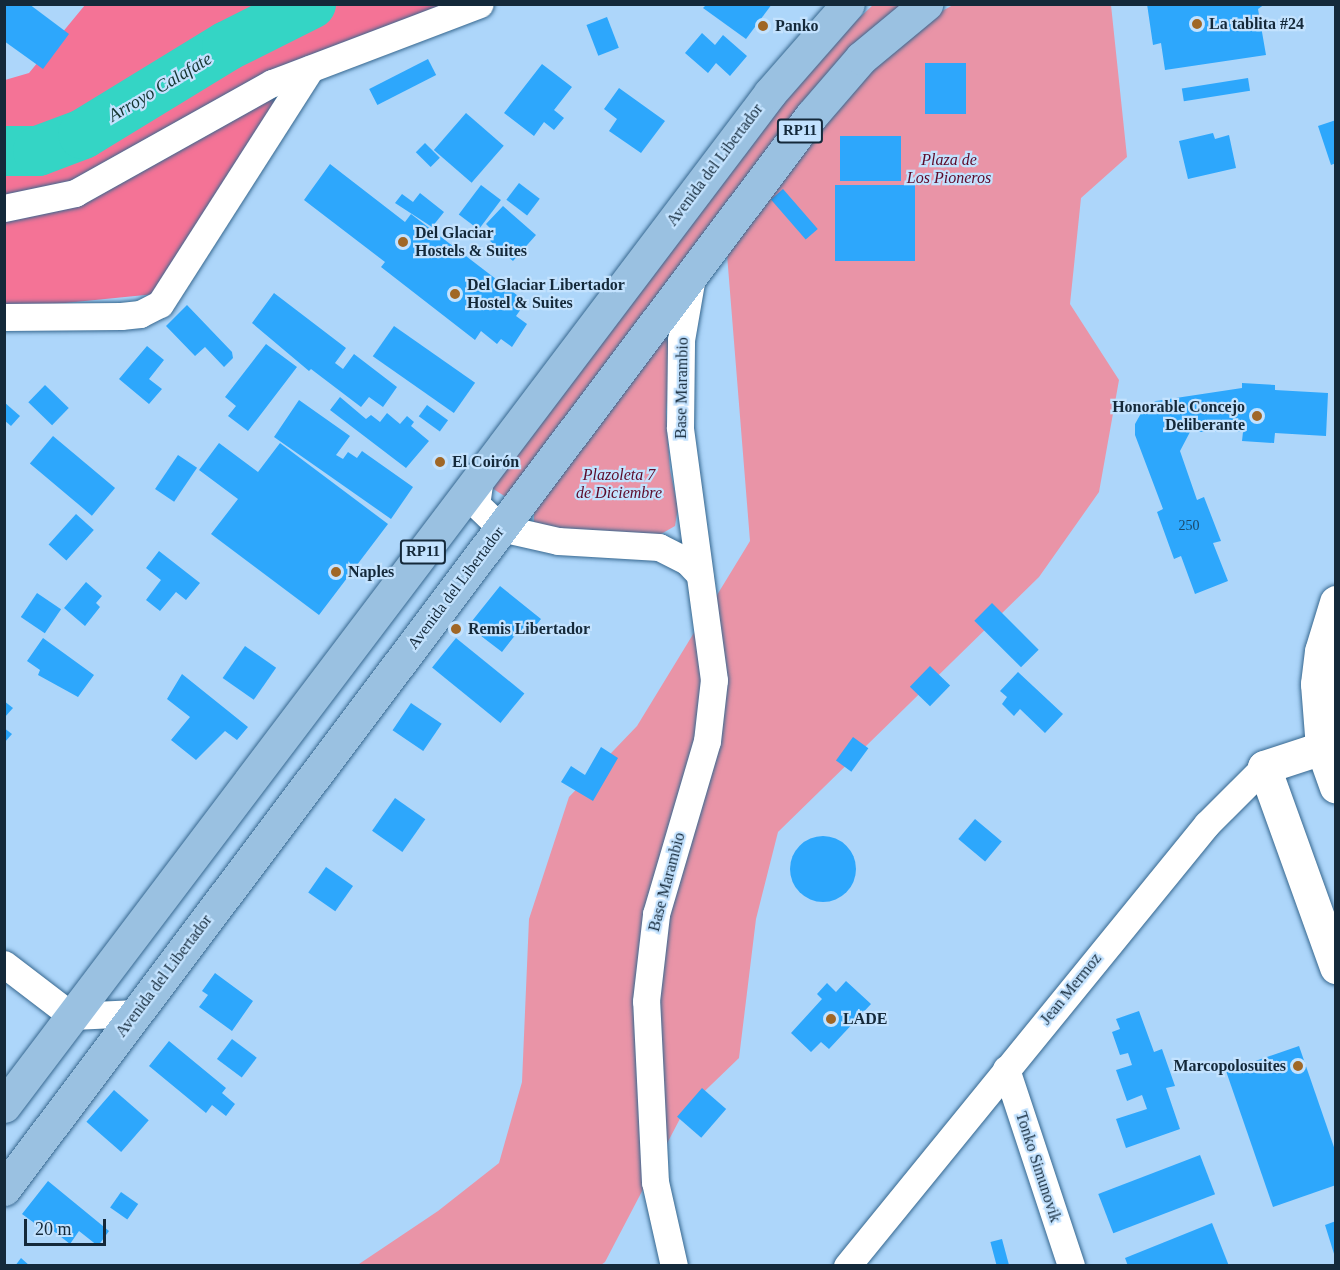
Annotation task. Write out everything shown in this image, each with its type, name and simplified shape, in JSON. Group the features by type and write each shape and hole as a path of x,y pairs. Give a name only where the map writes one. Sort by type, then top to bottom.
{"main road":[{"name":"Avenida del Libertador","path":"4,1106 770,93 848,4"},
{"name":"Avenida del Libertador","path":"4,1189 836,86 885,36 926,4"}],"street":[{"path":"4,208 75,193 272,83 480,4"},
{"path":"4,317 130,315 160,304 310,69"},
{"name":"Base Marambio","path":"674,1266 655,1182 647,981 662,887 698,778 712,709 713,650 682,464 679,396 681,340 692,275"},
{"path":"480,477 476,504 501,528 558,541 658,548 687,561 699,574"},
{"path":"1335,602 1321,651 1317,684 1322,748 1335,787"},
{"name":"Jean Mermoz","path":"847,1266 1206,824 1264,767 1322,748"},
{"path":"1264,767 1335,967"},
{"path":"4,964 72,1016 137,1013"},
{"name":"Tonko Simunovik","path":"1006,1069 1071,1266"}],"green space":[{"path":"873,5 903,5 763,156 506,497 487,485 809,65"},
{"name":"Plaza de Los Pioneros","path":"953,5 1111,5 1127,157 1081,198 1070,304 1119,380 1099,492 1039,577 778,832 756,919 739,1058 684,1111 605,1262 601,1265 298,1266 359,1264 438,1211 499,1163 522,1082 529,919 569,797 637,726 750,541 726,242 899,35"},
{"name":"Plazoleta 7 de Diciembre","path":"673,325 666,412 670,470 678,508 675,526 661,534 570,535 534,524 534,511"}],"shaded area":[{"path":"85,5 462,5 304,66 155,294 5,309 5,80 29,73"}],"building":[{"path":"4,4 29,4 69,34 43,69 4,41"},
{"path":"707,4 772,4 746,39 703,8"},
{"path":"1147,4 1265,4 1258,9 1266,55 1165,70 1161,43 1153,45"},
{"path":"607,17 619,48 598,56 586,25"},
{"path":"702,33 715,45 723,35 747,56 730,76 716,63 708,73 685,53"},
{"path":"428,59 436,75 377,105 369,89"},
{"path":"925,63 966,63 966,114 925,114"},
{"path":"542,64 572,87 554,110 564,118 554,130 544,122 534,136 504,113"},
{"path":"1248,78 1250,91 1184,101 1182,88"},
{"path":"619,88 665,121 641,153 609,131 617,119 604,109"},
{"path":"466,113 504,146 472,183 434,150"},
{"path":"1336,120 1336,163 1331,165 1318,126"},
{"path":"1213,133 1215,139 1229,135 1236,168 1188,179 1179,141"},
{"path":"840,136 901,136 901,181 840,181"},
{"path":"425,143 440,158 431,167 416,152"},
{"name":"Del Glaciar Hostels & Suites","path":"330,164 405,222 411,214 526,302 516,316 527,324 512,347 501,339 497,344 481,331 475,340 381,267 385,262 304,200"},
{"path":"519,183 540,199 527,215 506,200"},
{"path":"481,185 501,200 479,230 459,215"},
{"path":"835,185 915,185 915,261 835,261"},
{"path":"783,189 818,229 806,239 771,199"},
{"path":"420,193 444,212 432,227 395,203 402,194 413,202"},
{"path":"503,206 536,235 513,261 490,241 496,234 486,224"},
{"path":"274,293 346,348 335,363 343,369 354,354 397,387 383,407 369,397 361,407 311,369 309,371 252,323"},
{"path":"187,305 232,352 233,358 224,367 205,347 195,356 166,326"},
{"path":"394,326 475,383 454,413 373,356"},
{"path":"266,344 297,367 248,431 228,416 236,406 225,397"},
{"path":"147,346 164,360 149,379 162,389 149,404 119,379"},
{"path":"1242,383 1275,385 1275,390 1328,393 1326,436 1275,433 1274,443 1242,441 1243,432 1190,432 1180,451 1197,500 1204,497 1221,541 1213,543 1228,581 1195,594 1181,556 1174,559 1157,512 1163,509 1135,435 1135,424 1145,406 1156,401 1242,388"},
{"path":"45,385 69,408 52,425 28,402"},
{"path":"340,397 366,419 371,415 380,422 387,413 400,424 407,416 414,422 411,426 429,441 406,468 330,410"},
{"path":"299,400 350,436 336,455 343,459 348,452 357,458 362,451 413,487 391,519 274,437"},
{"path":"4,402 20,416 11,426 4,420"},
{"path":"427,405 448,420 440,432 419,416"},
{"path":"53,436 115,488 92,516 30,464"},
{"path":"219,443 258,472 280,443 388,524 319,615 211,534 238,499 199,470"},
{"path":"178,455 197,468 174,502 155,489"},
{"path":"76,514 94,530 66,561 49,544"},
{"path":"159,551 200,583 186,600 176,592 160,611 146,600 161,580 146,568"},
{"path":"86,582 102,596 96,603 100,607 85,626 64,608"},
{"path":"500,586 541,619 528,635 520,629 502,652 468,626"},
{"path":"37,593 61,609 45,633 21,617"},
{"path":"992,603 1039,650 1021,667 974,621"},
{"path":"43,638 94,675 78,697 38,675 40,670 27,661"},
{"path":"456,638 524,693 500,723 432,668"},
{"path":"245,646 276,668 254,700 223,678"},
{"path":"930,666 950,685 930,706 910,687"},
{"path":"1018,672 1063,714 1045,733 1020,709 1014,716 1002,704 1007,697 1000,691"},
{"path":"182,674 248,727 237,740 225,731 196,760 171,740 190,717 167,699"},
{"path":"4,701 13,708 4,718"},
{"path":"411,703 442,724 423,751 393,730"},
{"path":"4,728 12,734 4,743"},
{"path":"853,737 868,748 851,772 836,760"},
{"path":"601,747 618,758 593,801 561,782 571,766 585,775"},
{"path":"395,798 425,819 402,852 372,831"},
{"path":"975,819 1002,841 985,861 958,839"},
{"path":"823,836 836,838 851,851 856,869 854,882 841,897 823,902 810,900 795,887 790,869 792,856 805,841"},
{"path":"326,867 353,886 335,911 308,892"},
{"path":"215,973 253,1001 232,1031 199,1007 208,995 202,991"},
{"name":"LADE","path":"846,981 871,1004 829,1049 821,1042 811,1052 791,1033 822,999 817,994 827,983 836,992"},
{"path":"1139,1011 1154,1052 1162,1049 1175,1086 1166,1088 1180,1129 1126,1148 1116,1119 1147,1109 1142,1095 1127,1101 1116,1070 1132,1065 1128,1053 1120,1055 1112,1032 1120,1029 1116,1019"},
{"path":"232,1039 257,1058 242,1078 217,1059"},
{"path":"169,1041 226,1088 222,1093 235,1104 226,1116 212,1105 206,1113 149,1066"},
{"path":"1299,1046 1336,1153 1336,1185 1273,1207 1226,1071"},
{"path":"702,1088 726,1109 701,1138 677,1117"},
{"path":"114,1090 149,1120 121,1152 86,1122"},
{"path":"1200,1155 1215,1194 1113,1233 1098,1194"},
{"path":"48,1181 109,1231 98,1246 79,1231 70,1244 51,1229 48,1233 22,1214"},
{"path":"121,1192 138,1204 127,1220 110,1208"},
{"path":"1336,1221 1336,1257 1335,1257 1325,1225"},
{"path":"1212,1223 1229,1266 1128,1266 1125,1258"},
{"path":"1002,1239 1009,1266 997,1266 990,1242"},
{"path":"21,1258 30,1266 15,1266"}],"waterway":[{"name":"Arroyo Calafate","path":"4,151 38,151 83,134 227,46 311,4"}],"place":[{"name":"La tablita #24","path":"1197,24"},
{"name":"Panko","path":"763,26"},
{"name":"Del Glaciar Hostels & Suites","path":"403,242"},
{"name":"Del Glaciar Libertador Hostel & Suites","path":"455,294"},
{"name":"Honorable Concejo Deliberante","path":"1257,416"},
{"name":"El Coirón","path":"440,462"},
{"name":"Naples","path":"336,572"},
{"name":"Remis Libertador","path":"456,629"},
{"name":"LADE","path":"831,1019"},
{"name":"Marcopolosuites","path":"1298,1066"}]}
